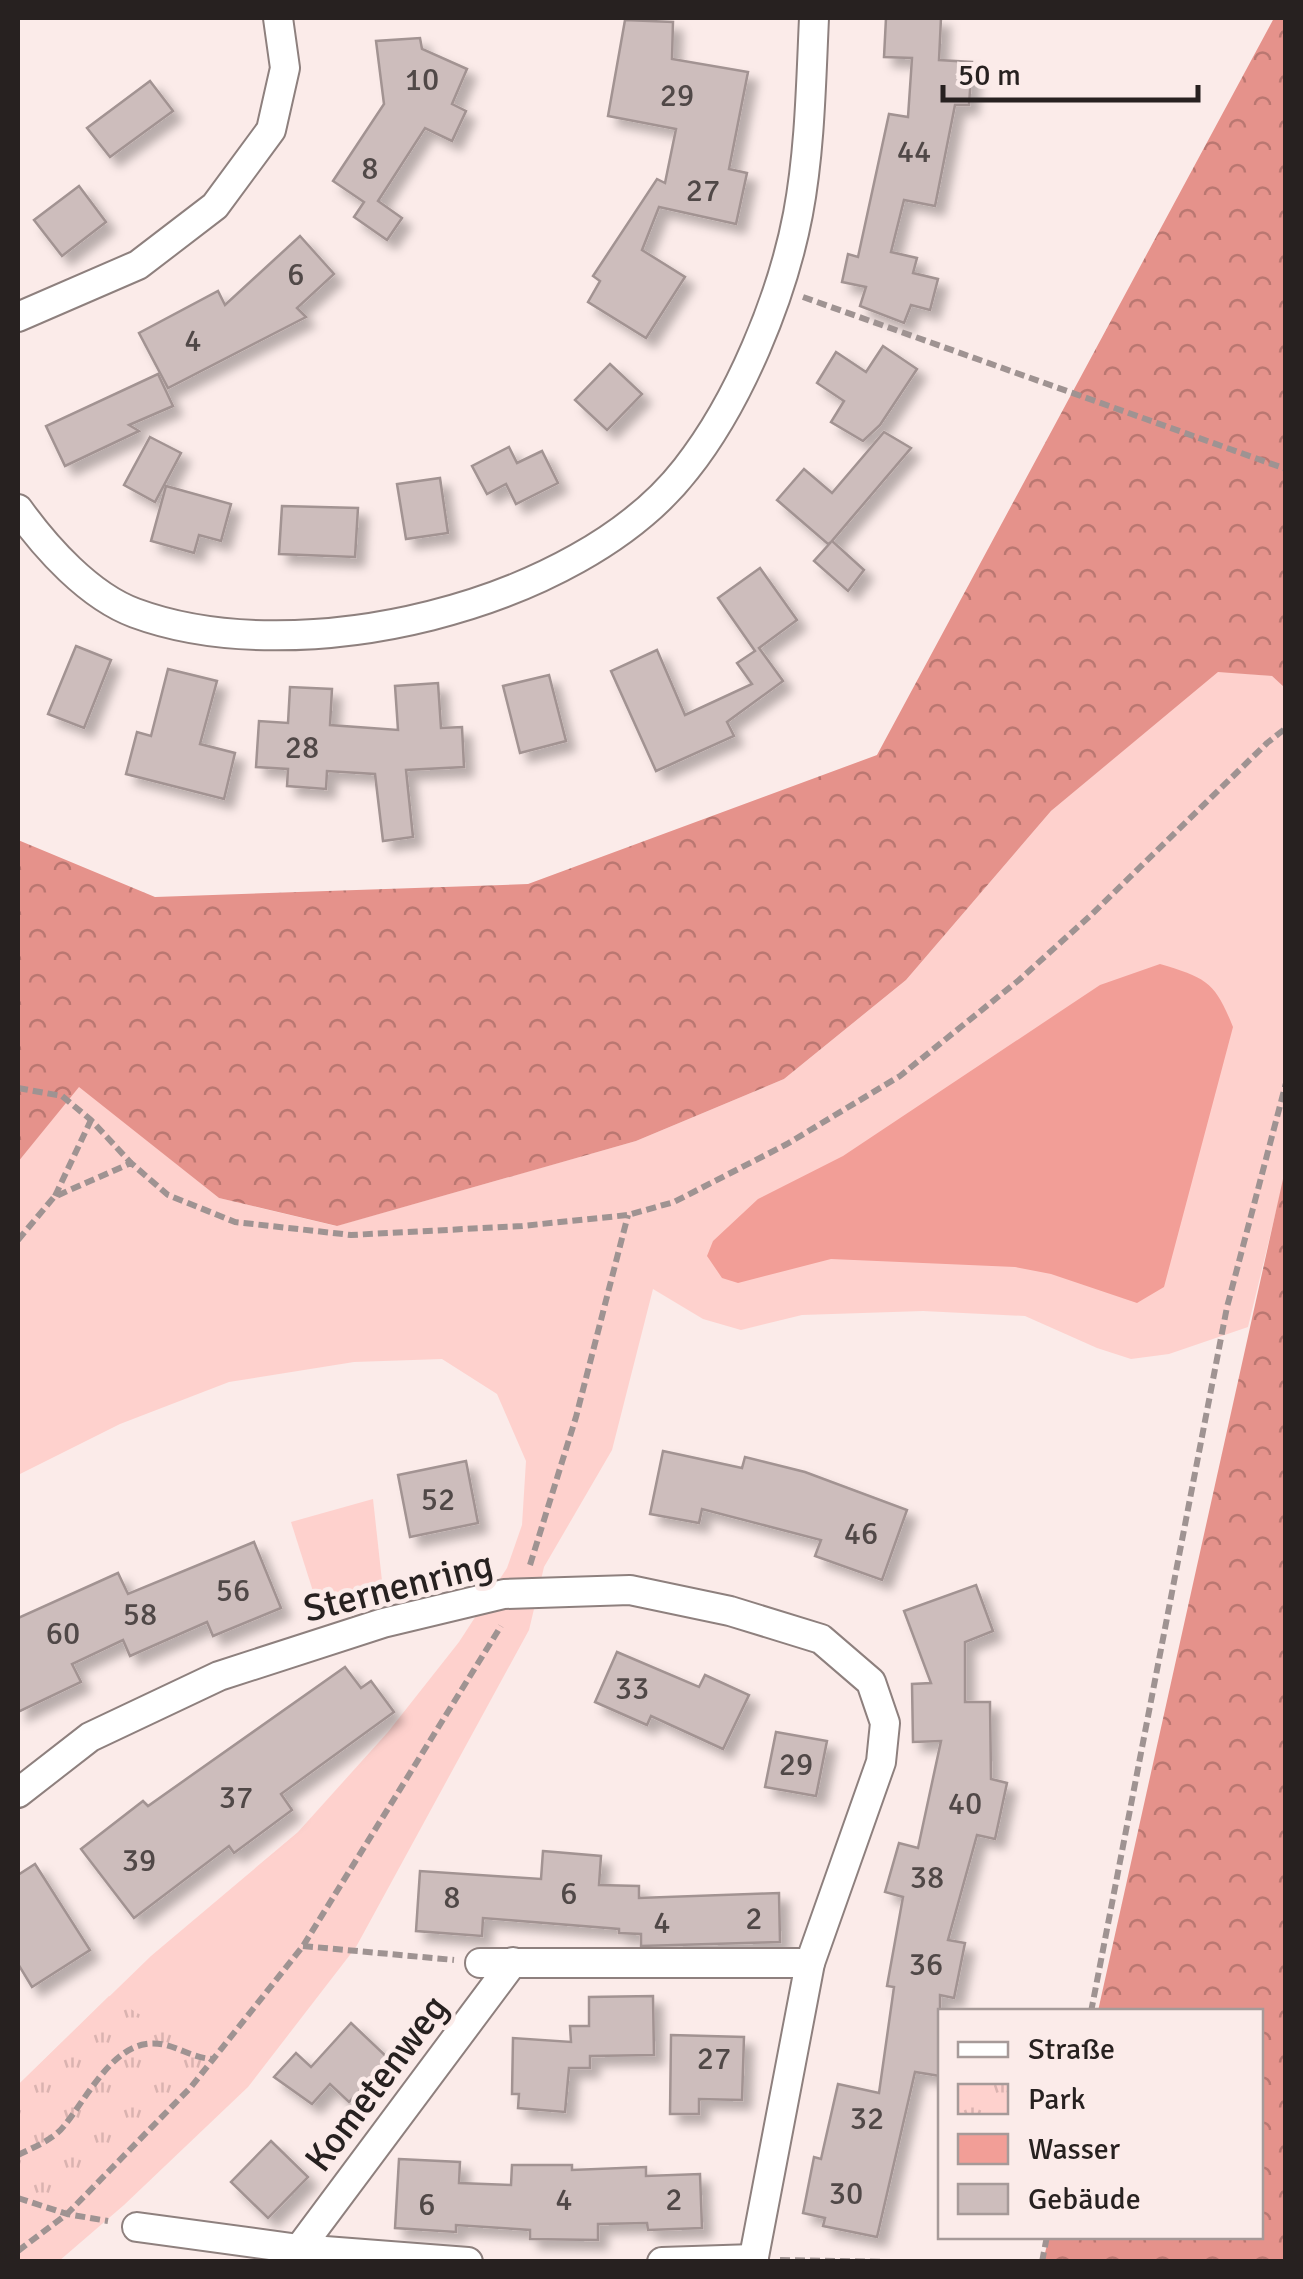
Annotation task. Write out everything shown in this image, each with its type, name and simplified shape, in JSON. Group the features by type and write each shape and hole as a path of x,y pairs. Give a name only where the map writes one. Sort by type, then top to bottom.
{"street":[{"path":"18,318 138,265 215,206 271,130 285,68 278,18"},
{"path":"18,509 38,537 78,577 132,612 203,632 291,636 358,629 472,606 560,570 631,524 685,471 722,414 778,288 798,215 809,127 814,18"},
{"name":"Sternenring","path":"18,1793 90,1736 219,1676 383,1623 504,1594 630,1590 730,1612 821,1639 871,1682 885,1723 881,1762 810,1963 754,2260"},
{"name":"Kometenweg","path":"299,2249 513,1962"},
{"name":"Kometenweg","path":"480,1963 810,1963"},
{"path":"137,2227 299,2249 468,2262"},
{"path":"662,2262 754,2260"}],"path":[{"path":"778,288 1286,469"},
{"path":"18,1088 62,1096 168,1195 234,1222 351,1235 522,1226 628,1215 674,1202 771,1153 900,1076 1092,915 1286,728"},
{"path":"1091,2009 1227,1308 1286,1083"},
{"path":"18,1240 54,1197 92,1120"},
{"path":"54,1197 131,1163"},
{"path":"18,2251 67,2214 191,2087 303,1946 520,1594 576,1417 628,1215"},
{"path":"303,1946 480,1963"},
{"path":"18,2154 42,2144 63,2128 82,2097 110,2065 142,2044 171,2044 193,2058 214,2059"},
{"path":"18,2198 67,2214 137,2227"},
{"path":"754,2260 892,2262"}],"green space":[{"path":"1274,18 1286,18 1285,688 1272,676 1218,672 1051,811 906,980 784,1079 636,1141 337,1226 219,1198 79,1087 18,1162 18,840 155,897 528,884 877,755"},
{"path":"1218,671 1272,676 1285,688 1286,1170 1248,1327 1169,1354 1131,1359 1025,1316 923,1311 802,1315 741,1330 703,1319 653,1289 612,1450 544,1567 529,1630 356,1947 248,2087 124,2205 59,2261 18,2261 18,2085 151,1956 298,1832 388,1732 459,1642 507,1568 522,1525 526,1461 497,1394 442,1359 354,1362 229,1382 120,1424 18,1475 18,1162 79,1086 219,1198 336,1226 636,1141 784,1079 906,980 1051,811"},
{"path":"1285,1170 1285,2261 1043,2261 1048,2239 1263,2239 1263,2009 1098,2009"},
{"path":"373,1499 383,1590 318,1607 291,1522"},
{"path":"109,1996 214,2059 67,2214 18,2198 18,2085"}],"water":[{"path":"1160,964 1189,973 1207,984 1221,1000 1233,1027 1164,1287 1137,1303 1051,1274 1015,1267 831,1259 738,1283 722,1278 707,1256 713,1241 758,1199 843,1156 1100,985"}],"building":[{"path":"886,18 941,18 939,60 972,62 969,105 955,105 935,206 904,200 891,252 917,258 913,273 938,279 930,310 911,305 904,323 860,306 866,287 842,282 848,254 858,257 889,114 908,117 912,58 884,57"},
{"path":"625,20 673,22 672,59 748,72 729,169 747,173 736,224 659,207 642,250 685,277 646,338 588,302 600,281 593,276 657,179 665,183 676,129 608,116"},
{"path":"420,38 422,49 467,69 452,104 466,111 452,141 425,128 378,201 402,218 387,240 354,217 364,202 333,181 384,104 376,41"},
{"path":"150,81 173,111 110,157 87,128"},
{"path":"79,186 106,222 62,256 34,220"},
{"path":"300,236 334,274 297,308 306,317 168,388 139,333 218,291 225,305"},
{"path":"883,346 917,369 880,425 863,441 831,422 844,401 817,383 836,352 866,372"},
{"path":"610,364 642,394 607,430 575,400"},
{"path":"158,374 173,406 129,425 139,431 65,466 46,426"},
{"path":"884,432 911,448 832,541 864,570 848,591 814,561 831,542 828,544 777,500 804,469 832,493"},
{"path":"150,437 181,453 155,502 124,485"},
{"path":"509,447 517,463 542,451 558,483 516,504 506,484 487,494 472,466"},
{"path":"440,478 448,533 406,539 397,484"},
{"path":"166,486 231,504 221,541 199,535 194,553 151,541"},
{"path":"282,506 358,508 355,557 279,554"},
{"path":"760,568 797,620 759,648 783,681 727,722 734,736 656,771 611,671 657,650 685,715 752,684 737,663 755,651 718,598"},
{"path":"76,646 111,660 84,728 48,714"},
{"path":"168,669 217,681 200,744 235,753 224,799 126,774 137,732 151,736"},
{"path":"549,675 566,741 520,753 503,686"},
{"path":"438,683 441,728 462,727 464,767 406,770 413,837 383,841 375,774 327,771 326,789 287,786 288,769 256,767 259,721 288,723 290,687 332,689 330,725 398,730 395,686"},
{"path":"663,1451 742,1468 745,1457 805,1472 907,1510 882,1580 815,1556 821,1540 702,1509 699,1523 650,1514"},
{"path":"466,1461 478,1523 410,1537 398,1475"},
{"path":"254,1542 281,1608 213,1636 207,1622 130,1656 123,1640 72,1664 81,1682 18,1712 18,1618 118,1573 128,1594"},
{"path":"976,1585 993,1631 965,1642 965,1702 990,1702 991,1779 1007,1783 995,1839 977,1835 948,1940 965,1943 954,1998 940,1995 938,2076 915,2072 877,2237 823,2226 825,2218 803,2213 814,2157 821,2159 838,2084 879,2093 894,1987 887,1986 903,1897 885,1892 899,1843 918,1848 941,1741 913,1742 912,1684 931,1683 904,1611"},
{"path":"617,1652 699,1687 705,1675 749,1695 723,1749 651,1716 647,1725 595,1702"},
{"path":"345,1667 361,1688 371,1681 394,1712 281,1794 292,1810 234,1853 229,1846 134,1918 81,1849 143,1801 148,1806"},
{"path":"776,1732 827,1741 816,1796 765,1787"},
{"path":"543,1851 601,1856 599,1885 639,1886 639,1898 779,1893 780,1942 641,1946 641,1934 619,1933 619,1929 483,1918 482,1936 416,1931 420,1871 541,1879"},
{"path":"35,1864 90,1950 32,1987 18,1964 18,1875"},
{"path":"653,1996 654,2055 590,2056 590,2068 569,2068 565,2112 518,2108 519,2094 512,2094 513,2038 571,2042 570,2026 589,2026 589,1997"},
{"path":"351,2023 389,2059 349,2102 330,2084 312,2104 274,2077 296,2053 311,2067"},
{"path":"671,2035 744,2037 742,2100 699,2099 699,2114 670,2114"},
{"path":"271,2141 308,2177 268,2218 231,2182"},
{"path":"399,2159 460,2162 459,2183 511,2185 512,2165 572,2165 572,2170 646,2167 646,2176 700,2174 702,2228 648,2230 647,2223 598,2224 598,2240 530,2239 530,2230 456,2225 456,2232 395,2228"}]}
